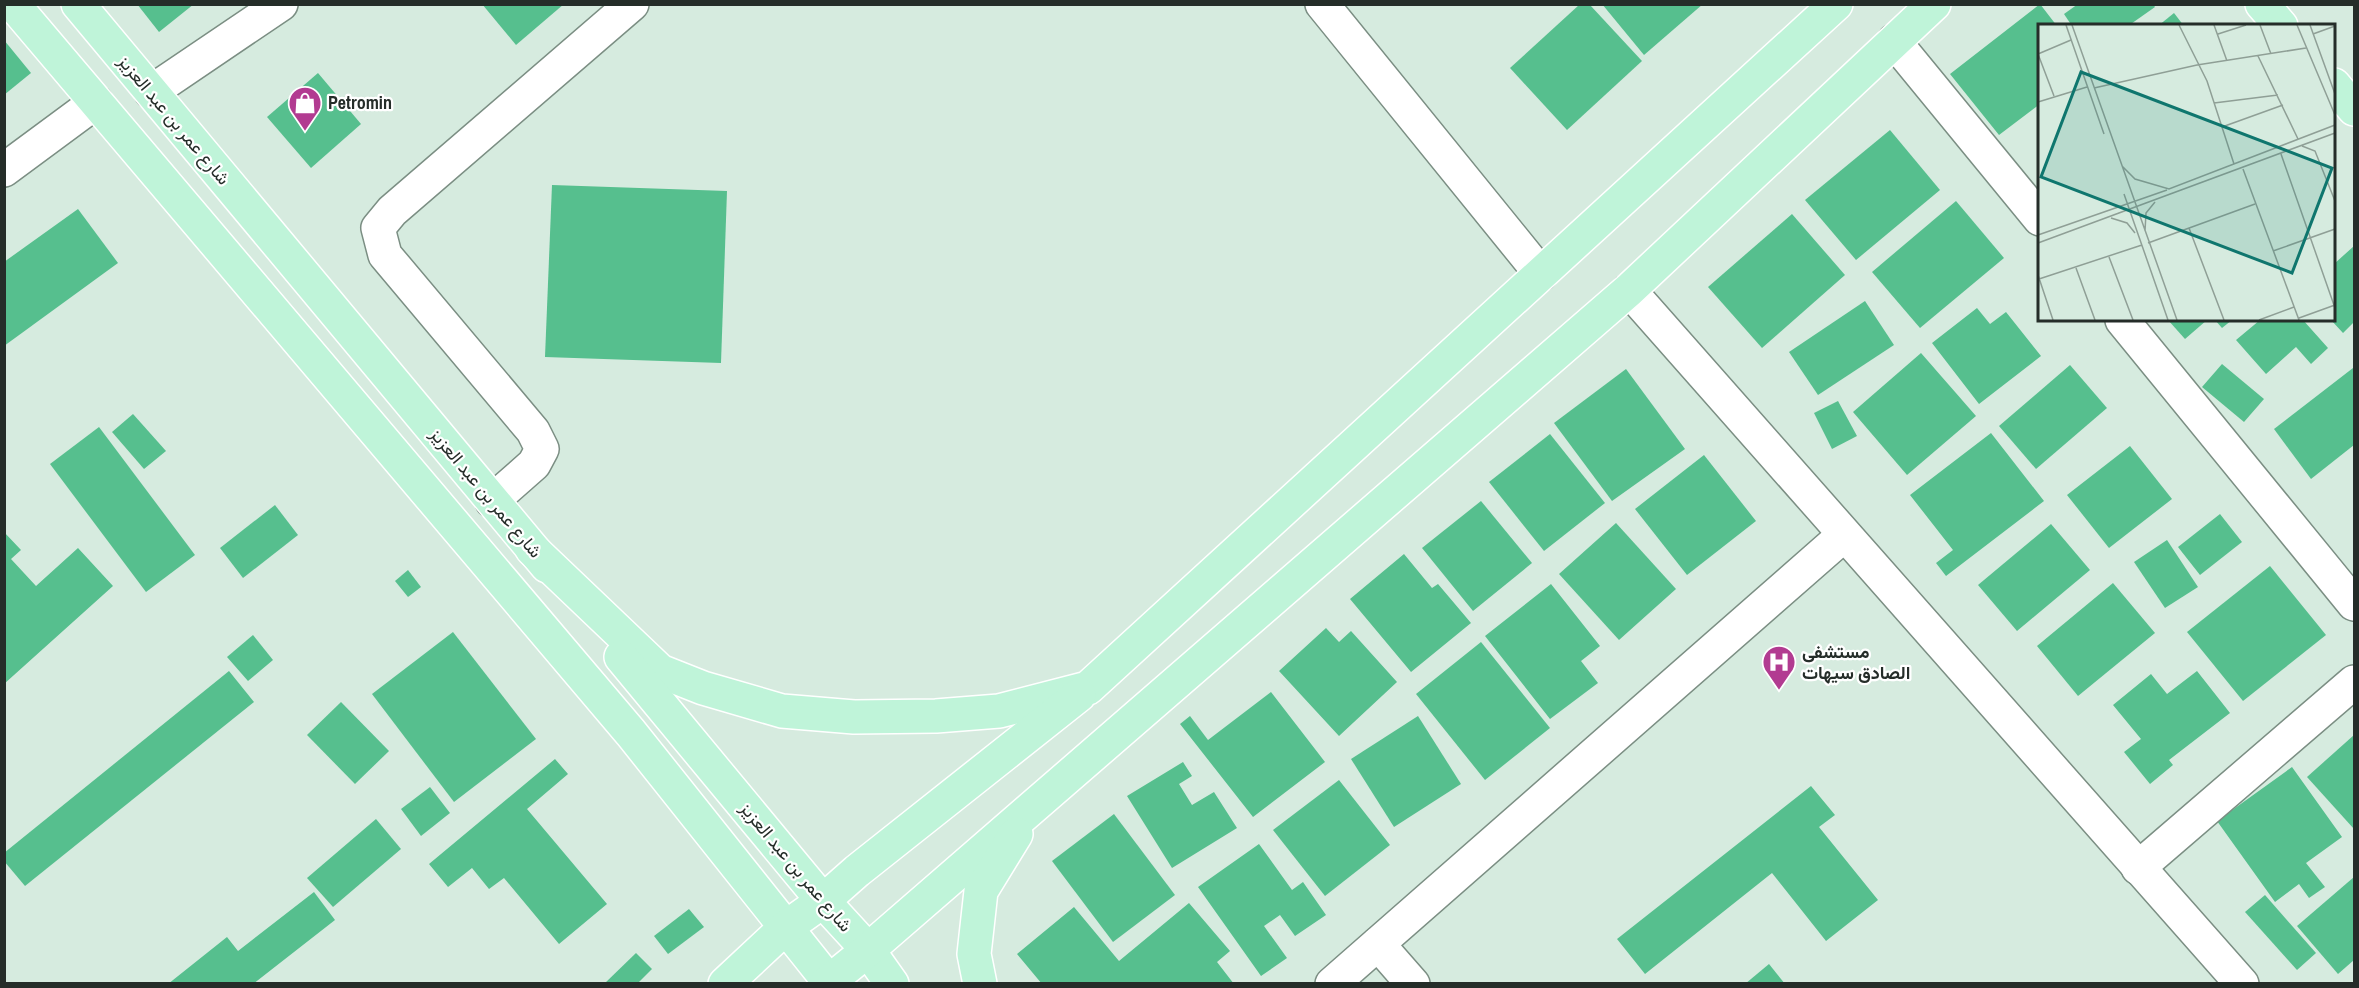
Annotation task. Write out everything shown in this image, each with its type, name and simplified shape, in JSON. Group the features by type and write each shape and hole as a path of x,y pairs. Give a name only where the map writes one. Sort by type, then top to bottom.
{"main road":[{"path":"13,4 631,733 829,983 1629,290 1935,4"},
{"name":"شارع عمر بن عبد العزيز","path":"78,4 823,901 868,950 892,984"},
{"path":"725,984 786,928 823,901 857,871 1088,688 1836,4"},
{"path":"2262,4 2278,24"},
{"path":"2335,86 2355,109"},
{"path":"532,549 660,671 703,688 782,711 854,717 936,716 999,711 1088,688"},
{"path":"980,984 974,954 981,891 1034,804"}],"street":[{"path":"151,92 281,4"},
{"path":"492,501 534,464 542,449 533,430 385,255 378,228 392,211 632,4"},
{"path":"1328,7 1541,274"},
{"path":"1894,41 2038,217"},
{"path":"4,170 96,102"},
{"path":"1629,290 2242,984"},
{"path":"2123,321 2355,604"},
{"path":"1332,984 1844,535"},
{"path":"2138,868 2355,682"},
{"path":"1378,944 1413,984"}],"building":[{"path":"137,4 194,4 159,32"},
{"path":"482,4 564,4 516,45"},
{"path":"1602,4 1703,4 1644,55"},
{"path":"2040,4 2055,24 2038,24 2038,106 1999,135 1950,74"},
{"path":"2078,4 2153,4 2155,7 2131,24 2071,24 2064,14"},
{"path":"1579,5 1590,5 1642,61 1567,130 1510,68"},
{"path":"2174,13 2182,24 2160,24"},
{"path":"4,40 31,73 4,95"},
{"path":"318,73 361,124 311,168 267,117"},
{"path":"1890,130 1940,190 1856,260 1805,200"},
{"path":"552,185 727,191 721,363 545,357"},
{"path":"1956,201 2004,258 1920,328 1872,272"},
{"path":"78,209 118,263 4,346 4,262"},
{"path":"1792,214 1845,275 1762,348 1708,287"},
{"path":"2354,246 2354,322 2343,333 2332,321 2335,321 2335,263"},
{"path":"1865,301 1894,345 1818,395 1789,352"},
{"path":"1977,308 1990,324 2006,312 2041,356 1979,404 1932,343"},
{"path":"2169,321 2206,321 2185,339"},
{"path":"2216,321 2231,321 2222,328"},
{"path":"2259,321 2304,321 2328,348 2311,364 2296,347 2266,374 2236,340"},
{"path":"1921,353 1976,416 1907,475 1853,412"},
{"path":"2222,364 2264,399 2244,422 2202,387"},
{"path":"2070,365 2107,408 2036,469 1999,426"},
{"path":"2353,368 2354,445 2311,479 2274,429"},
{"path":"1626,369 1685,449 1612,501 1554,423"},
{"path":"1838,401 1857,436 1832,449 1814,413"},
{"path":"133,414 166,451 144,469 112,432"},
{"path":"99,427 195,555 146,592 50,464"},
{"path":"1991,433 2044,501 1946,576 1936,563 1953,550 1910,495"},
{"path":"1550,434 1605,503 1544,551 1489,482"},
{"path":"2130,446 2172,499 2109,548 2067,495"},
{"path":"1704,455 1756,521 1687,575 1635,509"},
{"path":"1481,501 1532,563 1473,611 1422,548"},
{"path":"275,505 298,535 243,578 220,548"},
{"path":"2220,514 2242,542 2200,575 2178,547"},
{"path":"1616,523 1676,589 1619,640 1559,574"},
{"path":"2051,524 2090,570 2017,631 1978,585"},
{"path":"4,532 21,550 11,559 36,586 78,548 113,586 4,684"},
{"path":"2167,540 2198,587 2165,608 2134,562"},
{"path":"1404,554 1432,588 1438,584 1471,623 1411,672 1350,599"},
{"path":"2270,566 2326,635 2243,701 2187,632"},
{"path":"408,570 421,587 408,597 395,581"},
{"path":"2113,583 2155,633 2078,696 2037,646"},
{"path":"1551,584 1600,646 1581,661 1598,683 1550,719 1485,636"},
{"path":"1326,628 1339,642 1351,631 1397,682 1339,736 1279,671"},
{"path":"453,632 536,739 454,802 372,694"},
{"path":"253,635 273,660 248,681 227,657"},
{"path":"1481,642 1550,728 1485,780 1416,694"},
{"path":"229,671 254,702 25,886 4,861 4,853"},
{"path":"2197,671 2230,713 2169,760 2173,765 2150,784 2124,752 2141,739 2113,705 2151,674 2167,694"},
{"path":"1271,692 1325,762 1253,817 1180,724 1190,716 1208,740"},
{"path":"341,702 389,751 355,784 307,735"},
{"path":"1418,716 1461,784 1394,827 1351,759"},
{"path":"2354,735 2354,829 2307,777"},
{"path":"555,759 568,774 527,809 607,904 559,944 504,878 489,889 472,868 448,887 429,864"},
{"path":"1183,762 1192,776 1179,784 1192,805 1214,792 1237,828 1172,868 1127,796"},
{"path":"2292,767 2342,837 2306,863 2325,887 2309,898 2299,884 2275,902 2217,821"},
{"path":"1339,780 1390,845 1325,896 1273,830"},
{"path":"1811,786 1835,815 1819,827 1878,900 1826,941 1772,873 1645,974 1617,939"},
{"path":"430,787 450,813 421,836 401,809"},
{"path":"1114,814 1175,895 1113,942 1052,861"},
{"path":"376,819 401,849 333,907 307,878"},
{"path":"1259,844 1292,890 1303,882 1326,915 1295,936 1280,915 1264,926 1287,958 1261,976 1198,887"},
{"path":"2354,877 2354,960 2338,974 2297,926"},
{"path":"314,892 335,920 253,984 168,984 227,937 238,951"},
{"path":"2265,895 2316,953 2297,970 2245,912"},
{"path":"1189,903 1230,951 1217,962 1234,984 1042,984 1017,954 1074,907 1119,961"},
{"path":"689,909 704,927 668,954 654,936"},
{"path":"636,953 652,969 637,984 604,984"},
{"path":"1769,964 1785,984 1745,984"}],"place":[{"name":"Petromin","path":"305,132"},
{"name":"مستشفى الصادق سيهات","path":"1779,691"}]}
